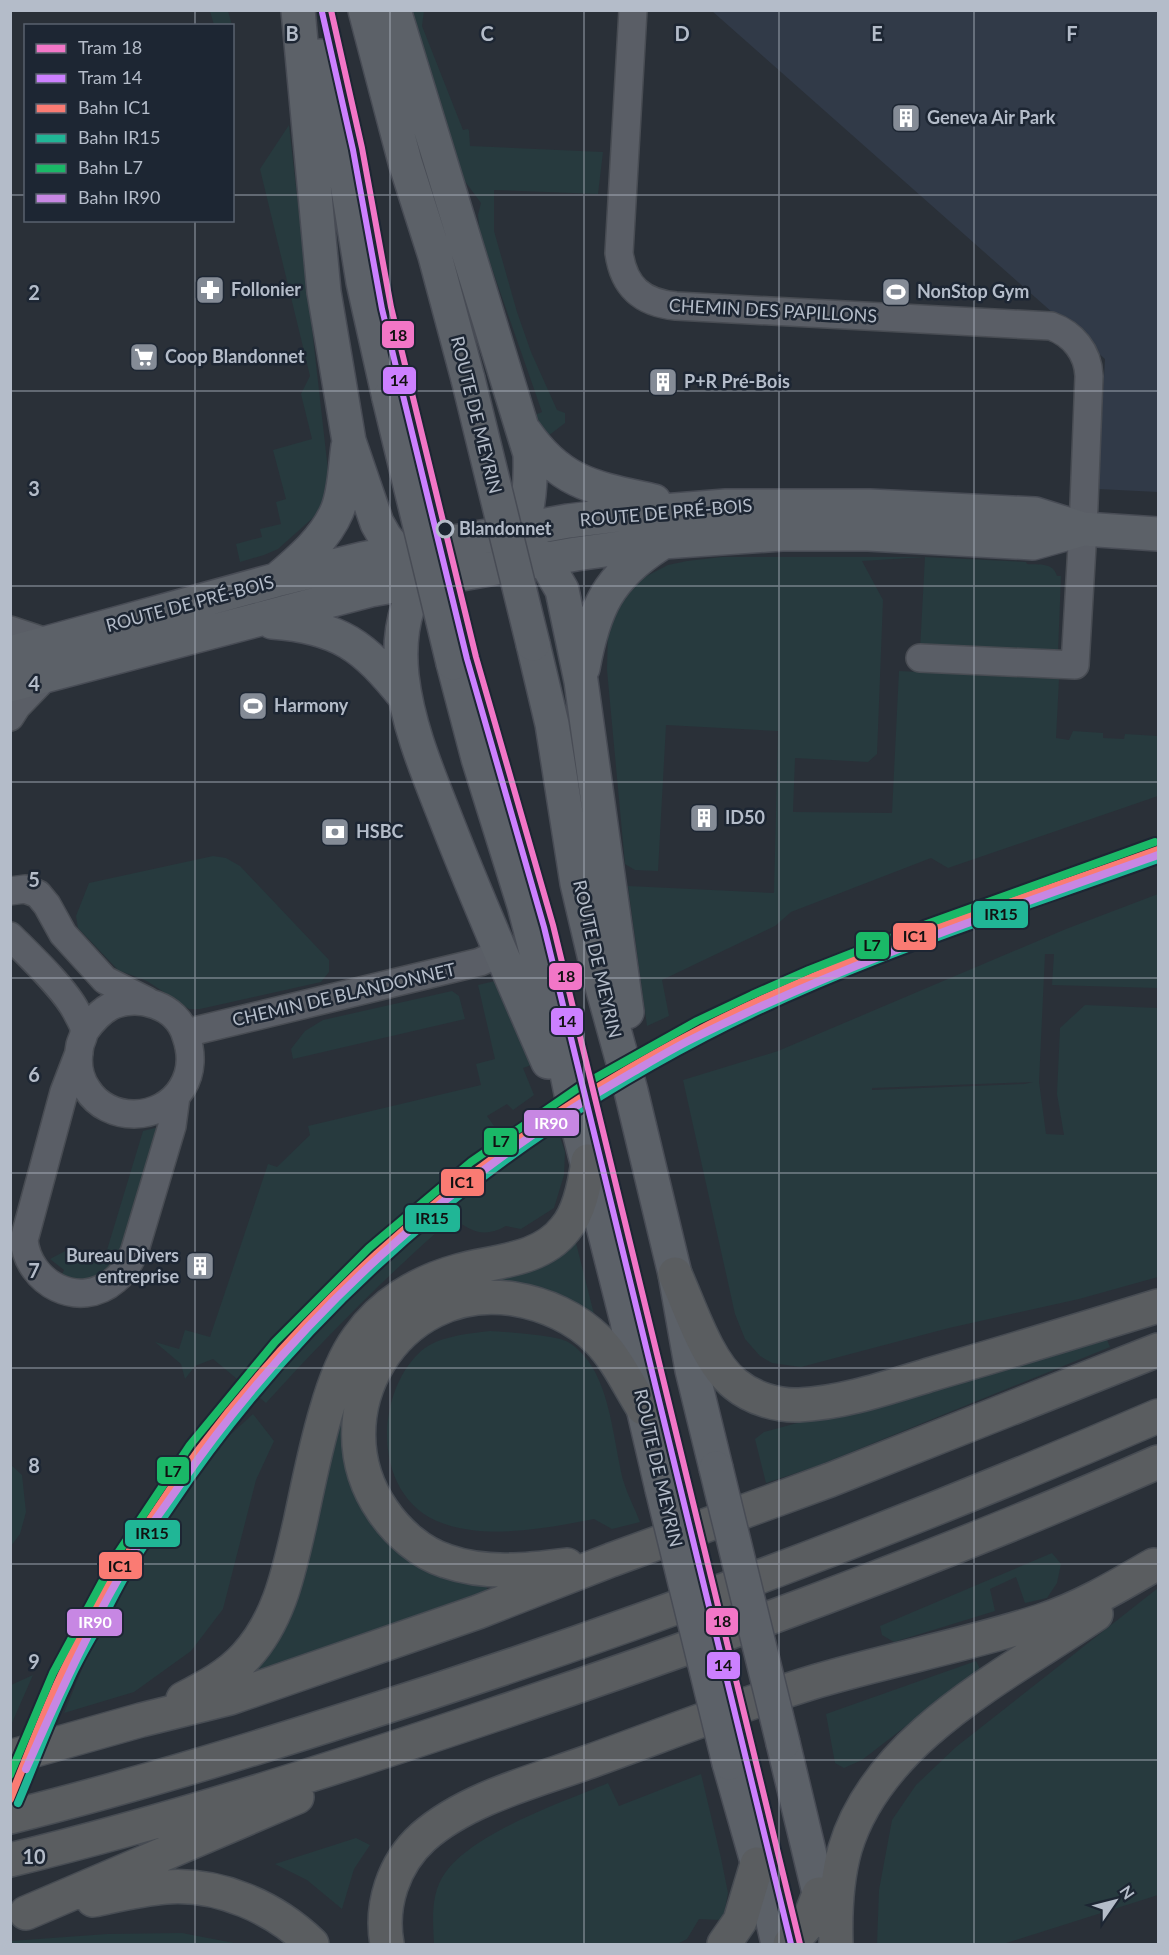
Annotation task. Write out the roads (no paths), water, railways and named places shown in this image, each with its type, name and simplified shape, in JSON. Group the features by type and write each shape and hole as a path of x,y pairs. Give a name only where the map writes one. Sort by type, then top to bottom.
{"highway":[{"path":"141,1720 191,1695 229,1672 253,1648 271,1620 290,1568 316,1447 332,1390 358,1338 390,1304 411,1290 456,1272 526,1255 541,1249 555,1239 566,1229 571,1220 584,1184 588,1161"},
{"path":"675,1274 709,1352 725,1376 737,1386 759,1398 796,1405 841,1399 890,1386 1158,1306"},
{"path":"611,1560 499,1571 460,1565 431,1555 396,1528 377,1503 370,1489 358,1444 361,1404 371,1375 380,1359 403,1333 416,1322 443,1307 488,1296 524,1300 539,1305 559,1312 588,1331 600,1342 614,1361 643,1408"},
{"path":"10,1757 141,1720 230,1698 478,1612 611,1560 810,1487 1158,1350"},
{"path":"10,1817 272,1743 639,1622 931,1512 1158,1416"},
{"path":"10,1860 284,1783 652,1662 827,1597 989,1533 1158,1462"},
{"path":"387,1944 385,1927 387,1899 400,1865 422,1838 457,1813 526,1785 816,1681 1041,1621 1080,1605 1156,1563"},
{"path":"836,1944 836,1895 846,1848 866,1802 893,1764 910,1745 936,1723 1106,1607 1156,1563"},
{"path":"18,1915 189,1845 450,1730"},
{"path":"724,1944 740,1920 757,1863"},
{"path":"18,1915 151,1889 192,1888 234,1896 255,1904 280,1918 312,1944"},
{"path":"790,1944 807,1925 819,1894"}],"main road":[{"path":"298,10 324,292 349,441 377,522 385,537 398,552 544,559 562,590 581,681 629,1031 631,1091"},
{"name":"ROUTE DE MEYRIN","path":"309,10 347,183 363,282 453,663 478,758 524,905 566,1069 627,1321 643,1408 662,1489 729,1763 778,1944"},
{"name":"ROUTE DE MEYRIN","path":"365,10 405,162 435,256 468,379 533,644 552,724 578,883 598,972 631,1091 675,1274 692,1370 831,1944"},
{"path":"394,10 524,430 530,454 531,472 530,488 471,555 407,608 402,627 402,674 405,698 426,770 500,953 578,1123"},
{"path":"524,430 545,458 569,476 597,489 685,508"},
{"path":"276,580 308,552 330,525 338,509 349,441"},
{"name":"ROUTE DE PRÉ-BOIS","path":"10,685 370,590 471,555 602,516 685,508 870,506 1035,514 1083,529 1158,534"},
{"name":"ROUTE DE PRÉ-BOIS","path":"10,653 276,580 398,552 544,559 663,542 728,536 826,533 1033,543 1083,529"},
{"path":"581,681 589,634 602,601 627,568 663,542"},
{"path":"253,621 292,623 326,630 344,638 370,657 405,698"}],"street":[{"name":"CHEMIN DES PAPILLONS","path":"633,10 619,253 625,277 633,287 652,302 669,305 1042,325 1059,330 1074,340 1082,350 1089,368 1075,665 920,658"},
{"path":"10,630 49,643"},
{"path":"10,717 17,706 46,676"},
{"path":"10,891 25,889 38,894 47,904 63,934 105,980 161,1007 174,1017 186,1033 190,1063 187,1080 176,1096 164,1106 147,1113 128,1114 109,1109 94,1099 87,1090 79,1068 82,1042 68,999 10,936"},
{"name":"CHEMIN DE BLANDONNET","path":"186,1033 480,962 500,953"},
{"path":"148,1002 112,1006 97,1016 82,1042 64,1092 24,1240 27,1257 36,1272 52,1286 77,1293 89,1293 114,1281 126,1269 134,1253 172,1126 176,1096"}],"tram line":[{"name":"18","path":"331,10 362,148 391,307 476,657 553,925 800,1944"},
{"name":"14","path":"322,12 353,150 382,309 467,659 544,927 791,1944"}],"rail line":[{"name":"L7","path":"10,1775 53,1673 116,1556 190,1445 275,1342 369,1248 471,1162 581,1086 697,1021 752,995 924,925 1155,842"},
{"name":"IC1","path":"10,1799 54,1691 83,1632 124,1560 179,1477 240,1398 306,1324 376,1255 451,1191 531,1131 614,1077 701,1029 756,1002 812,977 927,932 1158,850"},
{"name":"IR90","path":"26,1769 78,1655 122,1572 147,1531 223,1426 325,1309 381,1255 440,1204 566,1112 692,1039 806,986 922,940 1158,855"},
{"name":"IR15","path":"18,1803 55,1712 76,1668 127,1574 150,1537 223,1434 280,1365 342,1300 407,1239 476,1182 549,1130 625,1081 705,1037 759,1010 871,962 1158,859"}],"place":[{"name":"Geneva Air Park","path":"906,118"},
{"name":"Follonier","path":"210,290"},
{"name":"NonStop Gym","path":"896,292"},
{"name":"Coop Blandonnet","path":"144,357"},
{"name":"P+R Pré-Bois","path":"663,382"},
{"name":"Blandonnet","path":"445,529"},
{"name":"Harmony","path":"253,706"},
{"name":"ID50","path":"704,818"},
{"name":"HSBC","path":"335,832"},
{"name":"Bureau Divers entreprise","path":"200,1266"}]}
